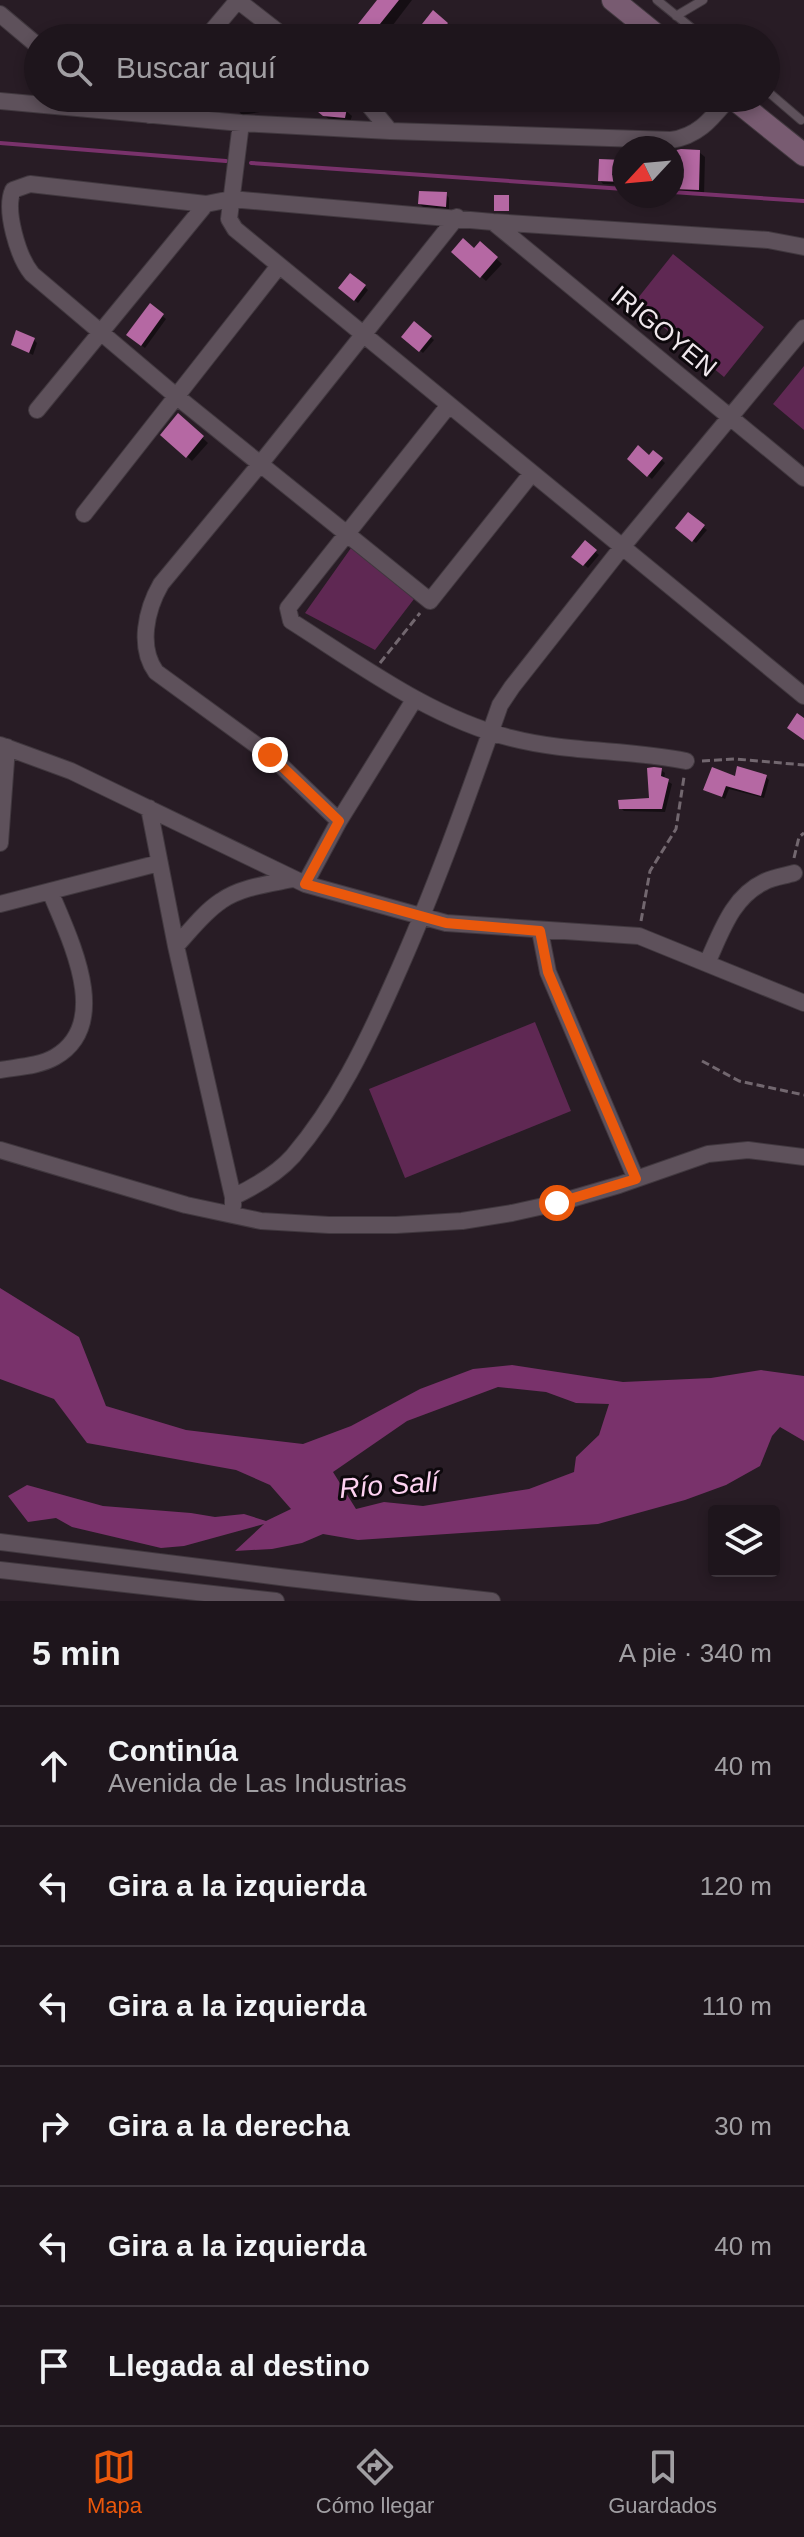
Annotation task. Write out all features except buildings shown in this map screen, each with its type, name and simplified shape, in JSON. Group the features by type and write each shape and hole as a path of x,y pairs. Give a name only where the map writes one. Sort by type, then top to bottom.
{"main road":[{"path":"613,0 643,24"},
{"path":"749,112 797,149"}],"street":[{"path":"218,24 238,0 268,24"},
{"path":"0,14 24,34"},
{"path":"0,101 24,102"},
{"path":"136,112 241,123 390,131 671,140 698,132 717,112"},
{"path":"374,112 390,131"},
{"path":"241,123 229,219 235,229 804,696"},
{"path":"532,473 430,601 176,396 32,274 19,250 9,199 13,190 30,184 206,204 231,199 493,222 768,240 804,247"},
{"path":"37,410 206,204"},
{"path":"339,821 270,755 156,672 148,660 146,648 148,616 151,601 161,584 457,217"},
{"name":"IRIGOYEN","path":"493,222 804,478"},
{"path":"84,514 278,267"},
{"path":"233,1197 268,1177 292,1158 363,1051 422,918 500,705 623,546 804,328"},
{"path":"449,405 288,608 291,621 414,700 510,738 579,751 686,761"},
{"path":"176,946 223,899 241,891 299,882 414,700"},
{"path":"0,843 4,746 71,771 299,882 446,923 639,936 804,1003"},
{"path":"149,808 176,946 233,1197 232,1215"},
{"path":"0,904 159,863"},
{"path":"707,963 731,911 746,893 764,881 794,873"},
{"path":"0,1070 53,1059 66,1049 80,1026 85,991 80,967 50,891"},
{"path":"540,931 548,972 636,1179"},
{"path":"0,1150 186,1205 261,1221 329,1225 462,1221 557,1203 708,1154 748,1150 804,1157"},
{"path":"0,1542 414,1597 492,1601"},
{"path":"189,1596 190,1566"},
{"path":"0,1570 189,1596 276,1601"}],"lane":[{"path":"657,0 686,24"},
{"path":"676,16 703,0"},
{"path":"780,101 803,119 797,149"}],"path":[{"path":"373,673 430,601"},
{"path":"639,936 650,871 676,829 686,761 736,759 804,765"},
{"path":"702,1061 739,1081 804,1095"}],"shaded area":[{"path":"673,254 764,327 724,377 634,303"},
{"path":"804,366 804,430 773,404"},
{"path":"351,548 414,599 375,650 305,613"},
{"path":"535,1022 571,1111 405,1178 369,1089"},
{"path":"0,1288 79,1337 106,1406 186,1430 303,1444 351,1426 420,1389 473,1369 512,1365 623,1382 711,1378 761,1370 804,1376 804,1441 780,1427 772,1436 760,1466 726,1485 598,1524 358,1540 323,1534 302,1543 272,1549 235,1551 264,1524 184,1546 161,1548 72,1527 56,1518 28,1522 8,1496 27,1485 103,1506 215,1517 244,1514 266,1521 291,1509 270,1485 236,1470 87,1443 54,1399 0,1379","holes":["498,1387 546,1392 576,1403 609,1404 599,1435 576,1457 574,1472 529,1489 423,1506 384,1502 356,1509 333,1472 407,1421"]}],"waterway":[{"path":"0,143 226,161"},
{"path":"251,163 612,188"},
{"path":"684,193 804,201"}],"route":[{"path":"270,755 339,821 305,884 446,923 540,931 548,972 636,1179 557,1203"}],"water label":[{"name":"Río Salí","path":"389,1485"}]}
